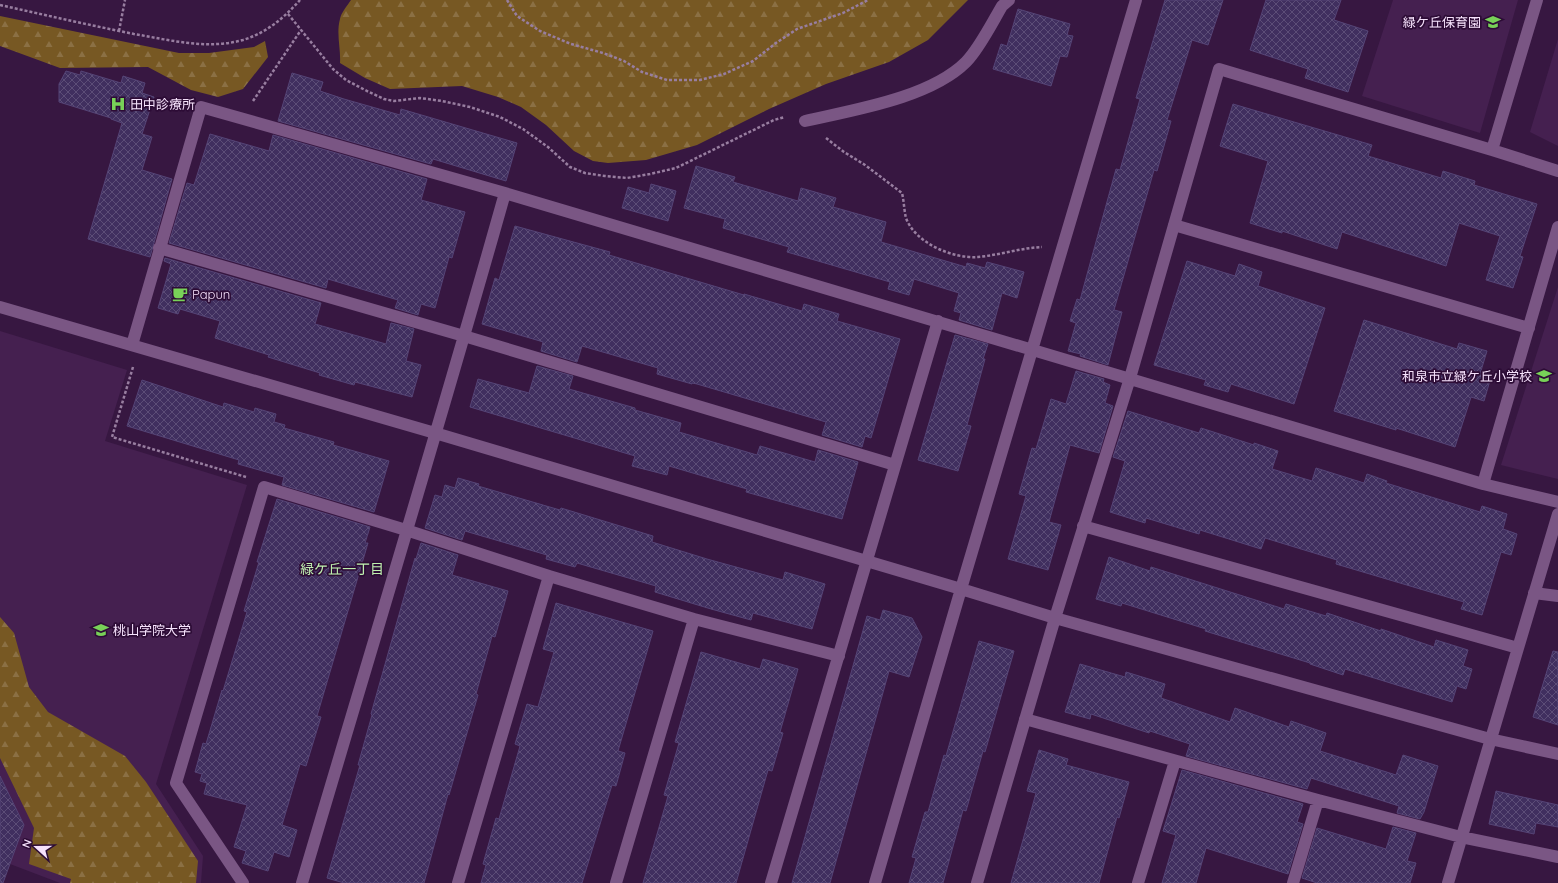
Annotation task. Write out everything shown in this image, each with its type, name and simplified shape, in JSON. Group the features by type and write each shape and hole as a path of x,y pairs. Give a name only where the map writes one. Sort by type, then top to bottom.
{"street":[{"path":"805,122 897,99 935,83 954,73 967,61 1002,6 1009,0"},
{"path":"875,883 1136,0"},
{"path":"1492,150 1538,0"},
{"path":"977,883 1025,719 1130,378 1219,69 1558,171"},
{"path":"135,346 159,248 201,108 505,193 1483,484 1558,502"},
{"path":"302,883 505,193"},
{"path":"1174,225 1529,328"},
{"path":"1483,484 1558,227"},
{"path":"159,248 464,336 895,465"},
{"path":"0,307 435,432 1056,618 1490,739 1558,754"},
{"path":"771,883 938,321"},
{"path":"243,883 176,783 264,487 406,530 549,576 694,619 839,656"},
{"path":"1448,883 1558,514"},
{"path":"1084,526 1518,648"},
{"path":"458,883 549,576"},
{"path":"1534,593 1558,596"},
{"path":"616,883 694,619"},
{"path":"1025,719 1318,800 1461,837 1558,857"},
{"path":"1138,883 1175,760"},
{"path":"1293,883 1318,800"}],"path":[{"path":"118,31 125,0"},
{"path":"0,5 118,31 178,42 206,45 222,44 244,39 256,34 278,22 288,14 300,0"},
{"path":"507,0 517,16 540,31 571,44 603,53 624,61 642,72 667,80 700,80 724,74 753,61 797,29 843,13 868,0"},
{"path":"288,14 333,70 346,80 366,91 384,99 394,101 420,98 442,101 470,107 500,117 523,129 548,147 570,167 585,173 627,178 676,168 774,120 787,117 805,122 902,193 906,218 914,230 925,242 941,250 960,256 977,257 1020,248 1042,247 1062,252"},
{"path":"240,119 301,30"},
{"path":"135,346 112,437 253,479 264,487"}],"shaded area":[{"path":"1393,0 1518,0 1480,133 1362,96"},
{"path":"1558,39 1558,146 1530,132"},
{"name":"和泉市立緑ケ丘小学校","path":"1558,287 1558,479 1501,465"},
{"name":"桃山学院大学","path":"0,331 127,370 105,441 247,485 156,784 203,856 201,883 60,883 10,864 24,825 0,776"}],"green space":[{"path":"351,0 968,0 928,40 889,62 826,84 769,109 697,145 646,160 608,163 593,161 574,151 546,125 521,107 498,97 462,86 390,89 365,78 340,63 339,25 342,14"},
{"path":"0,16 179,53 209,53 254,47 265,41 268,57 243,89 218,97 191,90 148,67 60,68 0,46"},
{"path":"0,617 14,633 29,687 48,712 125,756 146,782 198,861 196,883 70,883 71,879 29,864 34,828 0,758"}],"building":[{"path":"1165,0 1223,0 1208,45 1192,40 1167,120 1171,121 1157,171 1154,170 1114,310 1122,312 1108,365 1080,356 1081,354 1068,351 1076,323 1070,321 1077,299 1080,300 1116,169 1120,170 1140,99 1136,98"},
{"path":"1266,0 1341,0 1334,20 1368,31 1348,92 1305,78 1308,69 1250,50"},
{"path":"1018,9 1070,24 1067,35 1073,36 1067,57 1060,56 1051,86 993,69 1001,44 1007,46"},
{"path":"66,71 80,75 81,71 121,83 123,76 145,83 142,93 154,97 142,134 152,137 142,170 172,179 150,257 88,239 122,123 111,118 59,102 59,84"},
{"path":"292,73 323,82 320,91 344,99 400,115 401,109 517,143 506,181 433,159 431,164 278,121"},
{"path":"1233,104 1372,145 1368,156 1441,178 1443,171 1475,181 1474,185 1537,204 1520,256 1523,257 1513,288 1486,280 1500,236 1459,223 1446,266 1342,232 1337,249 1282,231 1282,233 1250,223 1268,161 1220,146"},
{"path":"210,134 269,151 273,135 427,179 421,200 465,212 452,258 449,257 435,308 421,304 418,315 395,308 398,300 328,279 326,288 169,243 187,183 194,185"},
{"path":"696,166 735,177 733,182 798,201 801,188 836,198 833,207 886,222 881,242 966,267 967,263 985,268 987,262 1024,272 1017,298 1002,293 992,330 959,320 961,313 954,311 959,293 914,279 909,295 888,289 890,282 787,252 789,247 723,228 725,219 684,208"},
{"path":"651,184 676,191 668,221 622,208 628,187 649,193"},
{"path":"515,226 610,252 609,255 802,311 804,304 839,314 837,321 900,339 871,438 865,436 862,447 822,435 826,422 697,384 692,384 657,374 658,368 582,346 577,362 541,351 543,342 482,324 495,278 499,280"},
{"path":"165,258 321,303 315,324 386,344 391,323 414,329 406,361 421,365 412,397 355,382 354,385 319,375 320,373 268,357 269,355 215,338 220,321 180,309 178,314 158,308 171,264 164,261"},
{"path":"1187,261 1235,276 1239,264 1262,272 1258,286 1325,308 1294,404 1231,384 1228,392 1204,385 1206,380 1154,365"},
{"path":"1364,320 1457,349 1459,343 1487,351 1480,374 1491,377 1484,401 1471,397 1455,447 1396,428 1396,430 1334,411"},
{"path":"955,335 988,344 967,425 971,426 958,471 918,460"},
{"path":"537,366 573,376 569,389 681,423 679,432 757,455 760,446 815,462 818,450 858,462 842,519 746,492 747,489 669,466 667,475 632,466 635,456 470,407 478,379 529,393"},
{"path":"1076,371 1104,379 1103,382 1110,385 1105,403 1113,406 1099,453 1070,445 1049,522 1061,525 1048,570 1008,559 1026,496 1019,494 1032,448 1036,449 1051,399 1066,404"},
{"path":"142,380 223,407 224,403 254,412 255,408 276,414 274,422 285,425 284,428 334,442 333,445 389,461 374,512 282,485 284,477 238,464 239,460 127,426"},
{"path":"1128,411 1199,433 1201,428 1278,451 1272,469 1312,481 1316,468 1364,483 1367,474 1387,481 1386,483 1480,512 1482,506 1507,514 1503,529 1517,534 1511,555 1501,552 1482,615 1461,609 1464,602 1336,564 1337,560 1265,538 1261,549 1200,530 1199,534 1146,518 1145,523 1110,512 1125,461 1113,457"},
{"path":"458,478 479,484 478,486 560,510 561,508 653,536 652,542 707,559 783,580 785,572 825,584 812,629 753,613 751,620 711,609 655,592 656,586 577,563 575,567 546,559 547,555 465,531 462,540 425,528 435,495 442,497 445,485 455,488"},
{"path":"277,499 370,527 365,543 368,543 317,716 321,717 306,766 300,764 282,825 297,830 289,857 274,852 268,871 242,863 246,851 234,847 247,805 204,794 207,783 200,781 202,774 195,772 203,743 206,744 247,612 244,611 259,562 257,562"},
{"path":"421,543 458,555 452,575 508,591 495,637 492,636 476,694 478,695 449,795 448,794 424,883 344,883 327,878 360,765 358,765 372,715 371,714 415,558 416,559"},
{"path":"1109,557 1150,571 1151,567 1284,609 1286,604 1326,616 1327,613 1434,647 1436,640 1468,650 1463,666 1472,669 1466,689 1457,686 1452,702 1345,669 1343,675 1310,663 1205,631 1206,629 1122,603 1121,606 1096,599"},
{"path":"556,603 653,631 618,751 625,753 616,786 612,785 582,883 481,883 486,865 483,864 496,818 499,819 520,746 515,744 527,704 538,707 554,652 543,649"},
{"path":"883,610 912,618 922,637 909,677 889,671 830,883 792,883 867,616 880,620"},
{"path":"979,641 1014,651 985,752 983,751 966,811 963,810 943,883 909,883 916,858 912,857 925,812 928,812 944,755 946,756"},
{"path":"1553,651 1558,652 1558,725 1533,717"},
{"path":"701,652 760,669 763,659 798,669 780,732 783,733 772,771 768,770 736,883 643,883 668,796 664,795 679,743 675,742"},
{"path":"1080,664 1125,677 1126,672 1165,684 1161,698 1230,722 1235,708 1289,727 1291,721 1326,733 1320,751 1396,775 1403,755 1438,766 1424,812 1420,819 1397,813 1399,806 1311,778 1307,789 1186,756 1190,744 1150,731 1149,733 1091,714 1090,719 1065,712"},
{"path":"1039,750 1068,759 1066,765 1129,782 1119,818 1117,817 1099,883 1011,883 1036,793 1027,791"},
{"path":"1182,770 1303,804 1297,822 1303,824 1288,874 1206,848 1196,883 1162,883 1176,835 1163,831"},
{"path":"0,776 24,825 3,883 0,882"},
{"path":"1496,791 1558,805 1558,827 1536,823 1534,834 1489,824"},
{"path":"1393,827 1416,833 1407,861 1416,863 1410,883 1317,883 1302,878 1317,828 1386,849"}],"place":[{"name":"緑ケ丘保育園","path":"1493,22"},
{"name":"田中診療所","path":"118,104"},
{"name":"Papun","path":"180,294"},
{"name":"和泉市立緑ケ丘小学校","path":"1544,376"},
{"name":"桃山学院大学","path":"101,630"}],"district":[{"name":"緑ケ丘一丁目","path":"342,569"}]}
